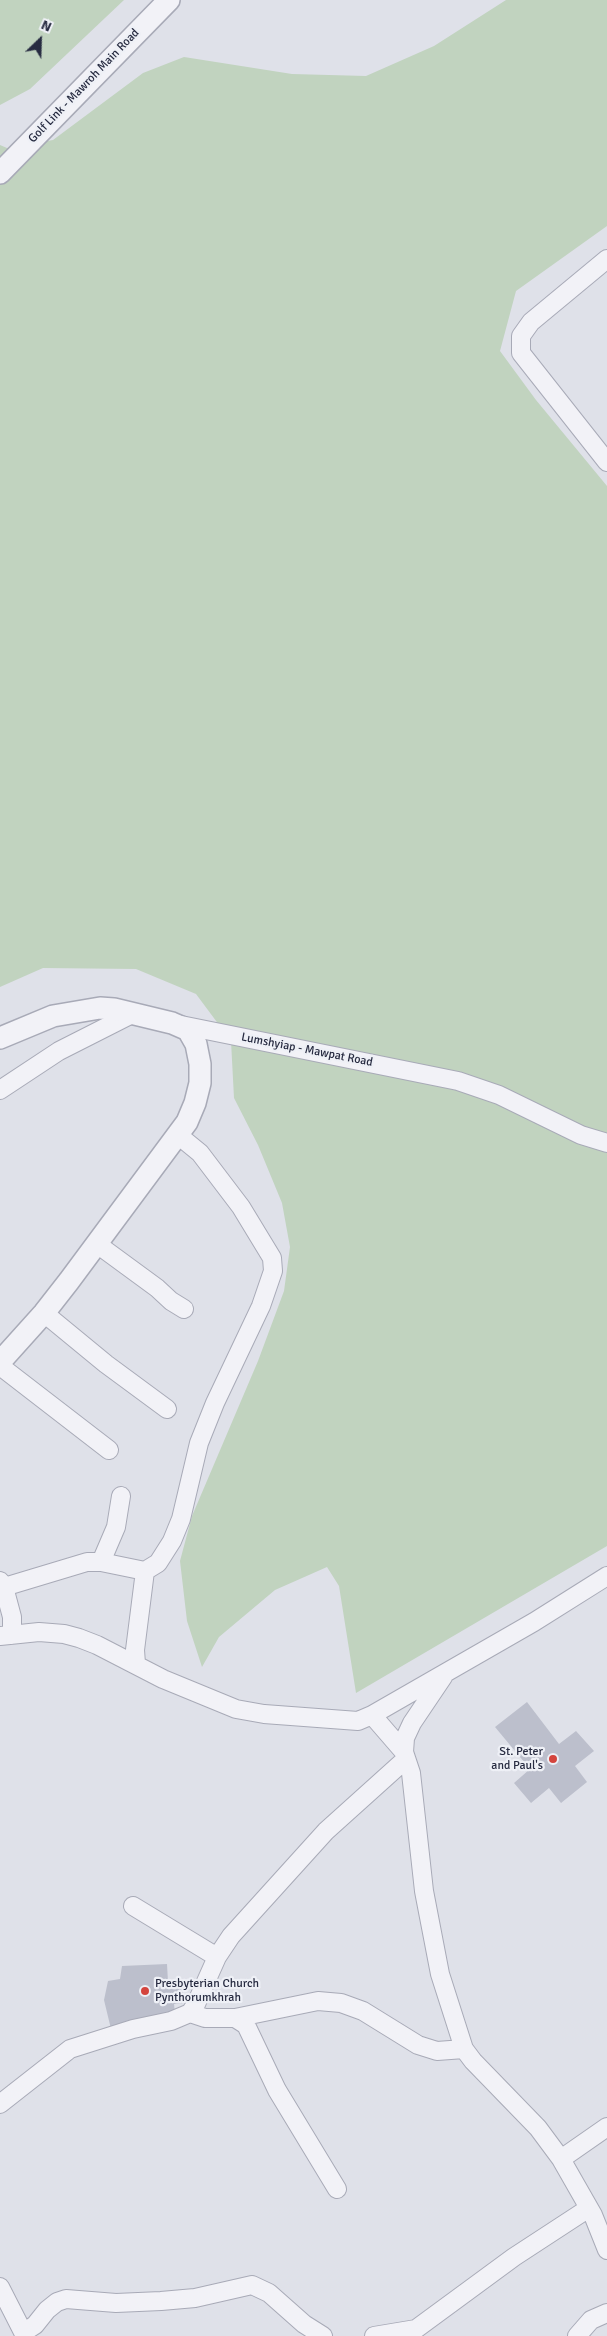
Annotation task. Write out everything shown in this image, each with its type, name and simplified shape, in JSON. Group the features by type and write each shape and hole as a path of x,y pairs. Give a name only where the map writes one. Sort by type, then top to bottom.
{"street":[{"name":"Golf Link - Mawroh Main Road","path":"0,173 169,0"},
{"path":"603,450 521,353 522,336 531,322 607,259"},
{"name":"Lumshyiap - Mawpat Road","path":"0,1038 29,1024 78,1011 100,1008 134,1013 172,1023 458,1081 499,1095 562,1127 607,1143"},
{"path":"0,1090 59,1051 134,1013"},
{"path":"0,1362 44,1314 187,1122 195,1103 200,1083 200,1064 196,1044 188,1030 172,1023"},
{"path":"178,1135 200,1153 241,1207 272,1258 273,1270 261,1306 215,1403 199,1443 181,1520 172,1541 158,1563 145,1571 101,1562 71,1565 2,1584 12,1617 6,1635 39,1632 64,1634 97,1645 163,1679 236,1709 358,1721 372,1715 534,1622 607,1576"},
{"path":"97,1244 184,1309"},
{"path":"44,1314 106,1364 167,1409"},
{"path":"0,1366 109,1450"},
{"path":"101,1562 116,1527 121,1496"},
{"path":"136,1664 135,1650 145,1571"},
{"path":"0,2104 70,2049 89,2041 178,2019 190,2013 217,1957 231,1936 301,1857 405,1756 405,1738 412,1723 446,1673"},
{"path":"372,1715 405,1756 411,1773 424,1891 440,1974 464,2049 473,2061 538,2128 561,2159 589,2208 607,2250"},
{"path":"133,1906 217,1957"},
{"path":"190,2013 206,2018 235,2018 318,2001 341,2003 363,2011 418,2045 437,2051 464,2049"},
{"path":"235,2018 246,2025 276,2090 337,2189"},
{"path":"561,2159 607,2127"},
{"path":"374,2336 421,2332 514,2257 589,2208"},
{"path":"0,2287 24,2334 57,2302 66,2300 116,2303 161,2301 195,2298 252,2284 269,2293 304,2324 323,2336"},
{"path":"577,2336 591,2320 607,2313"}],"green space":[{"path":"0,0 124,0 30,89 0,105"},
{"path":"506,0 607,0 607,226 516,291 500,351 536,400 607,486 607,1546 356,1693 339,1586 327,1567 275,1590 219,1637 202,1667 187,1621 180,1561 192,1516 258,1361 284,1291 290,1247 282,1203 258,1145 234,1098 231,1041 196,994 136,969 43,968 0,987 0,145 7,148 53,140 143,73 184,57 292,74 366,76 434,46"}],"building":[{"name":"St. Peter and Paul's","path":"527,1702 559,1744 576,1731 594,1751 575,1766 587,1782 561,1803 549,1788 531,1803 514,1783 530,1769 495,1727"},
{"name":"Presbyterian Church Pynthorumkhrah","path":"167,1964 168,1982 182,1981 184,2003 174,2004 175,2014 111,2029 104,2000 108,1981 120,1979 122,1966"}],"place":[{"name":"St. Peter and Paul's","path":"553,1759"},
{"name":"Presbyterian Church Pynthorumkhrah","path":"145,1991"}]}
